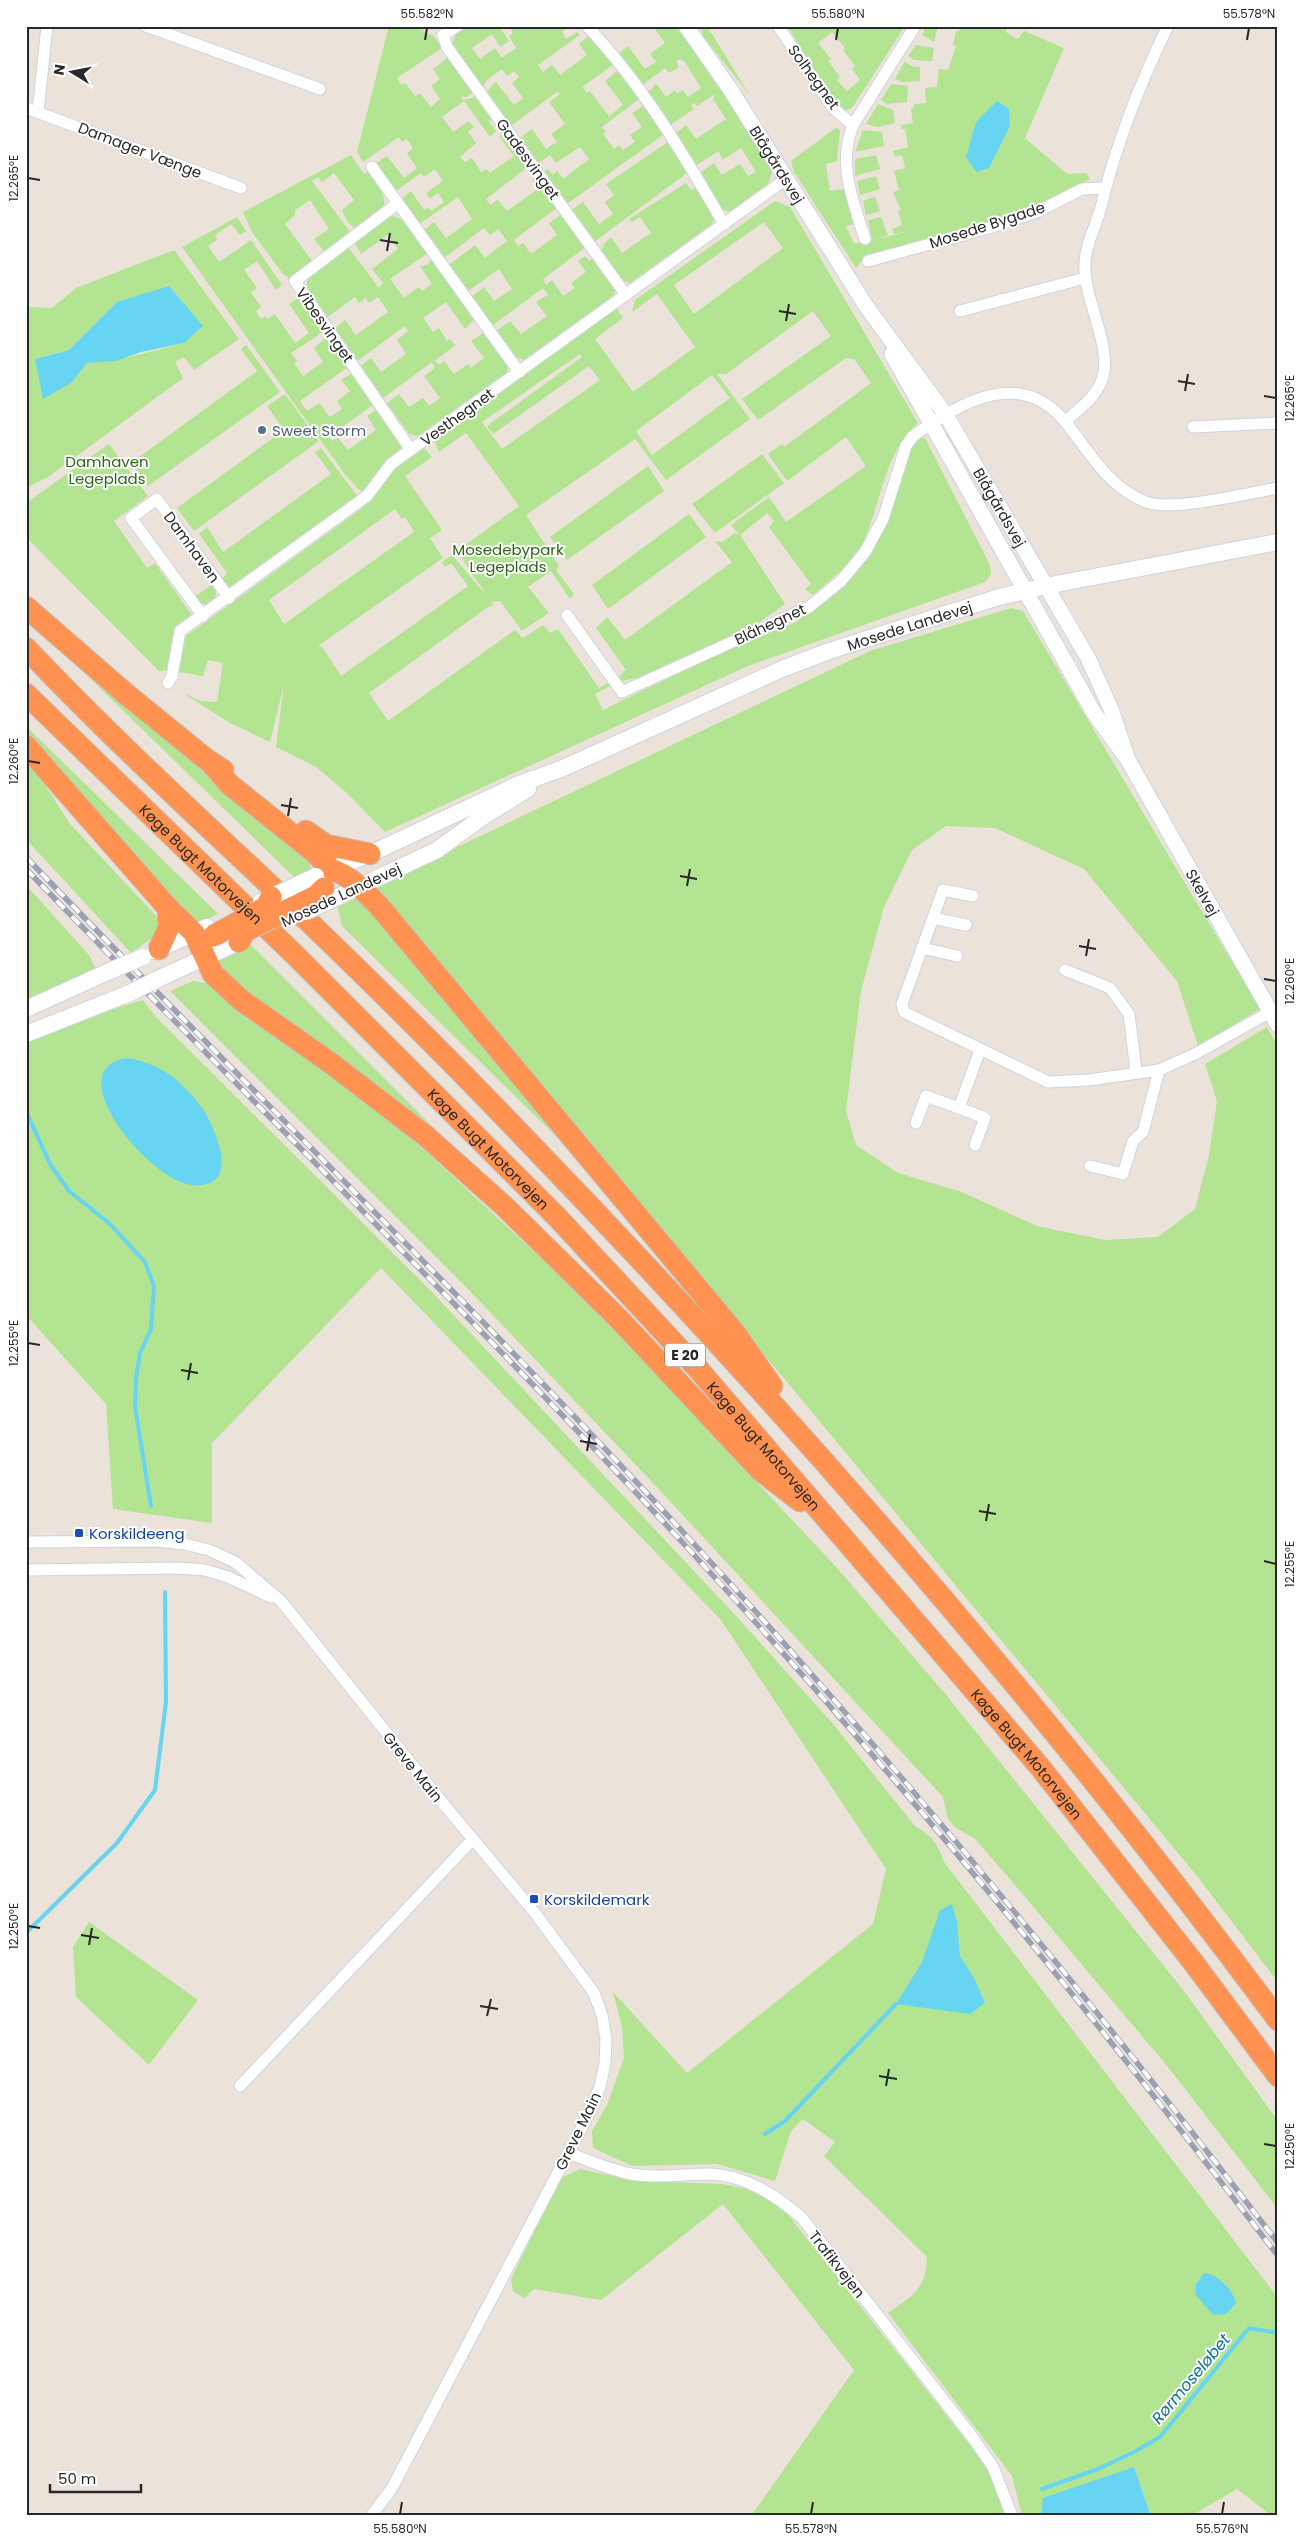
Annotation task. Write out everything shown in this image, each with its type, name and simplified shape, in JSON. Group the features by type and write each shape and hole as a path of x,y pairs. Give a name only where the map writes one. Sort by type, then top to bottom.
{"highway":[{"path":"26,607 126,694 210,763 230,784 314,852 326,883"},
{"name":"Køge Bugt Motorvejen","path":"26,648 215,834 312,925 537,1151 735,1361 1059,1738 1222,1945 1278,2020"},
{"name":"Køge Bugt Motorvejen","path":"26,694 296,956 556,1217 699,1370 1040,1767 1278,2076"},
{"path":"26,746 168,908 213,941"},
{"path":"210,763 234,777 326,845 370,854"},
{"path":"213,941 245,931 316,896 326,883 344,875 368,883 376,895 378,906 735,1333 834,1474"},
{"path":"213,941 266,908 271,897"},
{"path":"151,953 169,927 168,908"},
{"path":"213,941 213,974 241,1000 332,1064 427,1137 504,1206 618,1318 761,1471 834,1528"}],"main road":[{"name":"Mosede Landevej","path":"326,883 370,854 519,784 561,769 782,669 866,639 1046,586 1278,542"},
{"name":"Mosede Landevej","path":"271,897 326,883 368,883 437,850 484,816 561,769"},
{"path":"26,1009 151,953 213,941"},
{"path":"26,1034 130,993 160,978 213,941"}],"street":[{"path":"38,112 47,26"},
{"path":"146,26 320,89"},
{"name":"Gadesvinget","path":"457,26 443,35 447,47 626,295"},
{"path":"586,26 646,100 683,154 724,224"},
{"name":"Blågårdsvej","path":"686,26 730,89 866,306 930,424 1027,591"},
{"name":"Solhegnet","path":"778,26 833,108 853,125"},
{"name":"Solhegnet","path":"865,239 845,165 847,140 853,125 915,26"},
{"path":"1065,422 1095,396 1104,372 1104,357 1085,278 1087,246 1101,207 1104,188 1141,82 1168,26"},
{"name":"Damager Vænge","path":"26,108 241,188"},
{"path":"372,166 518,372"},
{"name":"Vesthegnet","path":"168,683 172,676 180,631 229,598 366,496 392,464 786,179"},
{"name":"Mosede Bygade","path":"868,261 992,227 1038,211 1082,189 1104,188"},
{"name":"Vibesvinget","path":"398,203 295,281 411,450"},
{"path":"960,311 1085,278"},
{"name":"Blågårdsvej","path":"866,306 946,415 1046,586"},
{"name":"Blåhegnet","path":"567,615 622,692 809,607 841,581 865,552 883,519 906,446 914,436 930,424 974,400 996,393 1021,394 1043,401 1065,422 1108,478 1125,491 1148,503 1180,504 1278,488"},
{"path":"1192,427 1278,423"},
{"name":"Damhaven","path":"203,616 131,518 157,500 229,598"},
{"name":"Skelvej","path":"1046,586 1088,658 1111,709 1128,760"},
{"name":"Skelvej","path":"1027,591 1094,713 1128,760 1274,1019"},
{"path":"973,896 943,890 902,1004 904,1012 1048,1082 1089,1080 1159,1070 1274,1019"},
{"path":"933,918 966,925"},
{"path":"922,948 956,956"},
{"path":"1065,970 1110,988 1129,1014 1136,1072"},
{"path":"959,1108 980,1050"},
{"path":"1090,1166 1123,1174 1133,1141 1143,1132 1159,1070"},
{"path":"916,1123 926,1096 959,1108 985,1118 975,1145"},
{"name":"Greve Main","path":"26,1542 155,1541 185,1544 209,1550 235,1562 281,1601 534,1914 594,1993 602,2016 606,2047 600,2087 584,2122 392,2488 371,2516"},
{"name":"Greve Main","path":"26,1570 178,1568 206,1570 228,1577 281,1601"},
{"path":"240,2086 472,1839"},
{"name":"Trafikvejen","path":"568,2152 626,2173 655,2176 713,2174 757,2186 780,2199 802,2218 973,2438 993,2468 1012,2516"}],"green space":[{"path":"389,26 420,26 426,34 433,35 442,48 397,78 401,85 405,83 415,96 420,93 431,107 440,99 431,86 440,79 433,69 449,57 474,92 467,97 462,96 463,100 472,98 476,94 494,119 488,120 496,131 490,137 464,101 442,117 453,132 469,121 474,127 468,132 476,143 460,157 465,162 472,158 481,172 486,169 490,173 514,156 499,136 504,133 528,167 486,199 490,205 498,200 507,211 538,189 532,179 535,177 558,207 514,240 518,246 523,243 531,254 557,235 549,223 562,214 586,247 543,279 546,285 552,280 563,296 575,288 571,283 586,272 578,261 585,256 589,261 594,258 616,288 614,295 524,360 515,357 496,331 510,321 521,334 547,316 536,302 548,295 543,288 492,326 471,297 484,287 494,301 512,289 499,269 468,291 449,265 475,245 485,258 507,241 498,229 490,235 484,228 444,258 424,230 434,222 446,238 472,219 458,197 418,225 401,199 411,191 424,210 428,207 431,211 444,202 438,193 430,199 426,193 443,181 435,169 424,177 421,173 396,191 375,164 387,156 404,178 417,168 407,153 413,148 407,139 402,142 399,137 363,162 357,152"},
{"path":"469,26 499,26 509,41 500,47 492,34 472,48 480,59 495,48 502,58 516,48 509,36 513,33 509,26 568,26 562,32 566,39 577,32 580,35 538,65 543,72 552,65 560,75 587,55 579,44 590,35 614,64 581,88 583,87 587,93 590,91 609,116 623,105 605,81 617,71 639,99 602,127 606,132 603,134 614,149 619,145 623,150 635,142 630,135 642,127 632,113 645,105 664,134 567,204 544,171 548,169 553,175 557,170 563,179 589,159 580,147 556,163 550,155 538,163 520,138 532,129 546,149 557,142 551,134 565,124 549,102 560,94 557,92 511,126 486,92 496,82 514,105 523,98 512,83 519,77 514,71 507,76 502,69 487,80 483,87 452,44 457,31"},
{"path":"653,26 677,26 710,70 772,172 768,184 729,212 722,209 700,173 714,163 722,175 740,164 748,176 756,172 741,148 722,160 719,151 695,166 675,134 686,125 696,139 726,119 713,99 715,94 697,106 694,103 691,105 694,109 670,125 646,92 651,90 656,83 666,97 675,90 677,94 683,90 688,97 701,88 685,62 680,59 676,62 679,67 669,73 665,68 641,86 618,54 628,46 645,69 656,62 650,54 665,43"},
{"path":"700,26 707,26 749,94 703,36"},
{"path":"787,26 905,26 852,108 844,111 837,105","holes":["832,32 845,48 843,50 855,66 852,69 860,80 847,91 837,80 840,77 828,61 831,59 818,43"]},
{"path":"926,26 938,26 934,42 922,35"},
{"path":"960,26 1005,26 1007,33 1018,39 1024,31 1064,48 1025,138 1067,174 1086,173 1090,179 1046,202 998,220 865,257 856,268 794,172 791,161 837,127 840,131 837,161 826,164 830,191 844,189 853,224 846,226 854,244 911,231 894,234 892,229 902,225 898,211 901,210 893,192 899,190 894,171 905,168 902,155 895,157 893,151 908,147 905,129 902,129 901,125 913,123 911,109 914,108 914,104 926,103 925,88 937,87 939,69 948,70 956,46 953,44 956,31 959,31"},
{"path":"916,45 934,48 932,61 914,60 908,56"},
{"path":"905,61 911,66 920,67 920,81 903,82 895,79"},
{"path":"891,84 908,86 907,102 887,104 881,100"},
{"path":"878,104 893,110 895,123 878,127 866,124"},
{"path":"863,130 882,132 884,146 855,152"},
{"path":"668,142 687,173 594,242 571,210 583,202 599,224 613,214 605,202 614,195 606,184"},
{"path":"351,155 364,174 369,171 382,192 384,204 375,215 355,229 347,221 342,210 354,200 334,173 322,182 318,177 312,181 351,233 324,251 314,239 329,229 310,200 295,210 295,215 285,224 312,261 289,278 283,274 252,232 243,212"},
{"path":"876,155 880,169 855,176 855,159"},
{"path":"876,176 880,189 860,195 857,181"},
{"path":"686,183 691,190 696,187 714,216 712,224 630,283 622,280 600,250 604,247 603,245 611,237 622,253 651,233 640,217 632,222 629,219"},
{"path":"875,196 880,211 866,215 863,201"},
{"name":"Mosedebypark Legeplads","path":"775,201 790,207 918,423 907,434 891,461 862,545 850,561 813,595 805,589 811,584 769,527 774,521 767,513 740,535 785,604 757,624 637,678 621,681 619,676 626,670 596,628 607,617 625,640 732,562 715,541 722,542 735,533 739,534 731,525 769,497 786,522 866,466 846,437 787,481 768,454 782,444 784,447 871,383 854,359 846,358 758,420 742,399 831,336 813,311 726,374 717,374 750,419 666,480 635,439 526,515 559,566 556,570 574,594 570,599 551,571 528,587 549,613 522,631 500,601 491,602 494,605 488,607 369,693 388,721 515,630 523,638 543,625 550,633 558,629 599,688 609,682 610,686 595,694 603,710 714,656 796,622 848,581 871,552 909,450 918,438 925,438 990,565 991,574 985,582 748,666 385,832 347,793 316,767 276,747 284,684 270,742 230,723 183,693 201,701 217,702 223,663 208,660 203,676 178,672 186,636 361,509 394,469 422,446 432,457 405,476 442,530 430,538 443,558 318,646 323,648 341,676 468,586 451,563 445,567 442,562 452,555 487,596 457,551 519,506 466,433 439,452 434,439 616,307 623,318 595,339 633,392 695,347 657,294 632,312 635,300","holes":["764,222 783,248 694,314 674,285","580,354 582,357 487,426 493,434 589,366 600,380 502,449 482,422","712,375 730,398 652,455 655,460 636,431","395,509 402,519 405,517 414,532 284,624 269,600"]},
{"path":"394,216 405,221 428,253 390,279 404,298 419,287 422,291 432,284 420,266 427,265 432,259 475,319 465,329 446,302 423,318 433,332 439,328 447,341 450,339 455,345 435,361 439,365 444,361 454,374 468,364 471,368 484,358 471,341 485,332 508,364 507,372 418,436 409,434 387,403 399,394 409,407 423,398 429,406 440,398 424,376 435,368 432,362 383,398 360,366 371,358 381,372 406,354 397,340 408,331 405,326 356,362 334,329 345,320 356,335 388,312 378,297 369,303 366,298 359,303 355,297 326,318 306,291 308,276 348,247 379,288 383,283 372,269 398,249 388,235 361,254 354,242 387,218"},
{"path":"237,217 246,231 240,235 231,224 215,235 217,240 208,246 219,262 251,240 282,285 276,290 257,261 244,270 257,288 251,292 261,307 256,311 261,319 265,316 268,319 275,314 295,343 309,333 289,304 298,298 323,332 291,353 297,361 294,363 303,376 323,362 314,348 327,337 348,367 300,401 307,411 319,403 330,417 342,409 337,401 350,391 341,380 352,373 374,404 329,437 332,441 338,438 348,450 376,430 367,416 379,408 401,440 401,448 381,467 365,490 360,491 344,473 182,247"},
{"path":"881,217 888,235 872,240 868,220"},
{"path":"174,250 239,339 194,370 184,357 175,362 183,378 48,477 26,488 26,307 52,308 76,288","holes":["117,302 184,343 124,358 86,363 71,383 35,359 69,350"]},
{"path":"246,345 280,392 148,486 131,463 257,371 241,349"},
{"path":"285,394 319,441 194,531 177,508 284,430 267,406"},
{"name":"Damhaven Legeplads","path":"109,444 148,496 114,521 147,568 155,563 191,614 173,638 168,670 159,671 26,537 26,503"},
{"path":"321,448 358,497 231,588 224,585 221,580 227,573 199,534 207,527 223,552 331,474 315,452"},
{"path":"762,454 784,483 715,533 692,504"},
{"path":"648,466 664,491 567,560 550,537"},
{"path":"689,514 706,537 608,609 592,585"},
{"path":"212,585 216,590 215,600 208,605 199,603 194,597"},
{"path":"1011,608 1023,611 1260,1009 1198,1046 1177,981 1084,869 995,828 946,826 912,850 884,907 861,991 846,1111 856,1145 898,1173 962,1192 1037,1226 1105,1240 1158,1237 1195,1209 1209,1155 1217,1101 1205,1064 1267,1027 1278,1047 1278,1982 1197,1876 375,886 870,651"},
{"path":"65,654 306,854 312,871 295,878"},
{"path":"26,726 218,914 195,925 26,732"},
{"path":"26,763 45,785 70,824 159,919 160,932 131,953 26,839"},
{"path":"26,885 89,955 97,971 26,1002"},
{"path":"360,895 588,1168 342,926 337,905"},
{"path":"250,944 500,1194 247,998 217,963 225,956"},
{"path":"193,981 210,984 247,1018 325,1071 408,1135 584,1298 838,1569 947,1696 1184,1991 1278,2121 1278,2209 1168,2067 1009,1878 974,1838 956,1828 948,1819 943,1797 655,1485 467,1288 170,991"},
{"path":"143,1000 154,1015 430,1290 738,1618 833,1724 915,1826 934,1841 944,1862 1278,2298 1278,2516 1272,2516 1237,2489 1191,2516 1151,2516 1134,2467 1040,2513 1041,2516 1022,2516 1012,2476 888,2313 911,2296 921,2284 927,2257 824,2156 835,2142 803,2119 791,2131 775,2181 717,2164 632,2166 593,2148 592,2131 607,2105 624,2058 622,2027 613,1992 687,2073 873,1924 886,1869 721,1620 381,1268 212,1443 212,1523 113,1509 106,1404 26,1315 26,1040 94,1015"},
{"path":"89,1922 198,2000 149,2065 76,1997 73,1947"},
{"path":"580,2169 635,2181 723,2184 755,2191 782,2207 984,2463 1004,2502 1007,2516 751,2516 854,2370 723,2204 601,2300 534,2289 524,2298 513,2291 511,2279 561,2178"}],"water":[{"path":"997,101 1009,109 1010,126 989,168 976,172 966,157 976,122"},
{"path":"169,286 203,326 184,343 141,352 116,361 87,363 71,383 43,399 35,359 69,350 117,302"},
{"path":"125,1058 148,1063 163,1070 182,1085 200,1105 213,1128 220,1150 222,1162 216,1179 206,1184 192,1185 174,1179 154,1165 118,1125 106,1103 101,1083 107,1067"},
{"path":"952,1904 957,1922 960,1956 974,1978 985,2003 970,2014 896,2004 922,1962 940,1910"},
{"path":"1204,2273 1214,2276 1224,2283 1234,2297 1236,2303 1226,2314 1213,2315 1195,2294 1196,2284"},
{"path":"1134,2467 1151,2516 1041,2516 1043,2498"}],"waterway":[{"path":"26,1111 50,1164 69,1191 110,1224 145,1262 154,1286 151,1329 140,1353 136,1378 135,1407 151,1506"},
{"path":"26,1933 117,1843 155,1790 166,1702 165,1592"},
{"path":"765,2134 785,2121 896,2004"},
{"name":"Rørmoseløbet","path":"1042,2489 1098,2469 1160,2437 1249,2328 1278,2333"}],"railway":[{"path":"26,857 567,1409 727,1580 890,1764 1049,1953 1278,2243"},
{"path":"26,869 530,1382 613,1468 772,1640 921,1812 1067,1987 1278,2256"}],"place":[{"name":"Sweet Storm","path":"262,430"},
{"name":"Korskildeeng","path":"79,1533"},
{"name":"Korskildemark","path":"534,1899"}]}
